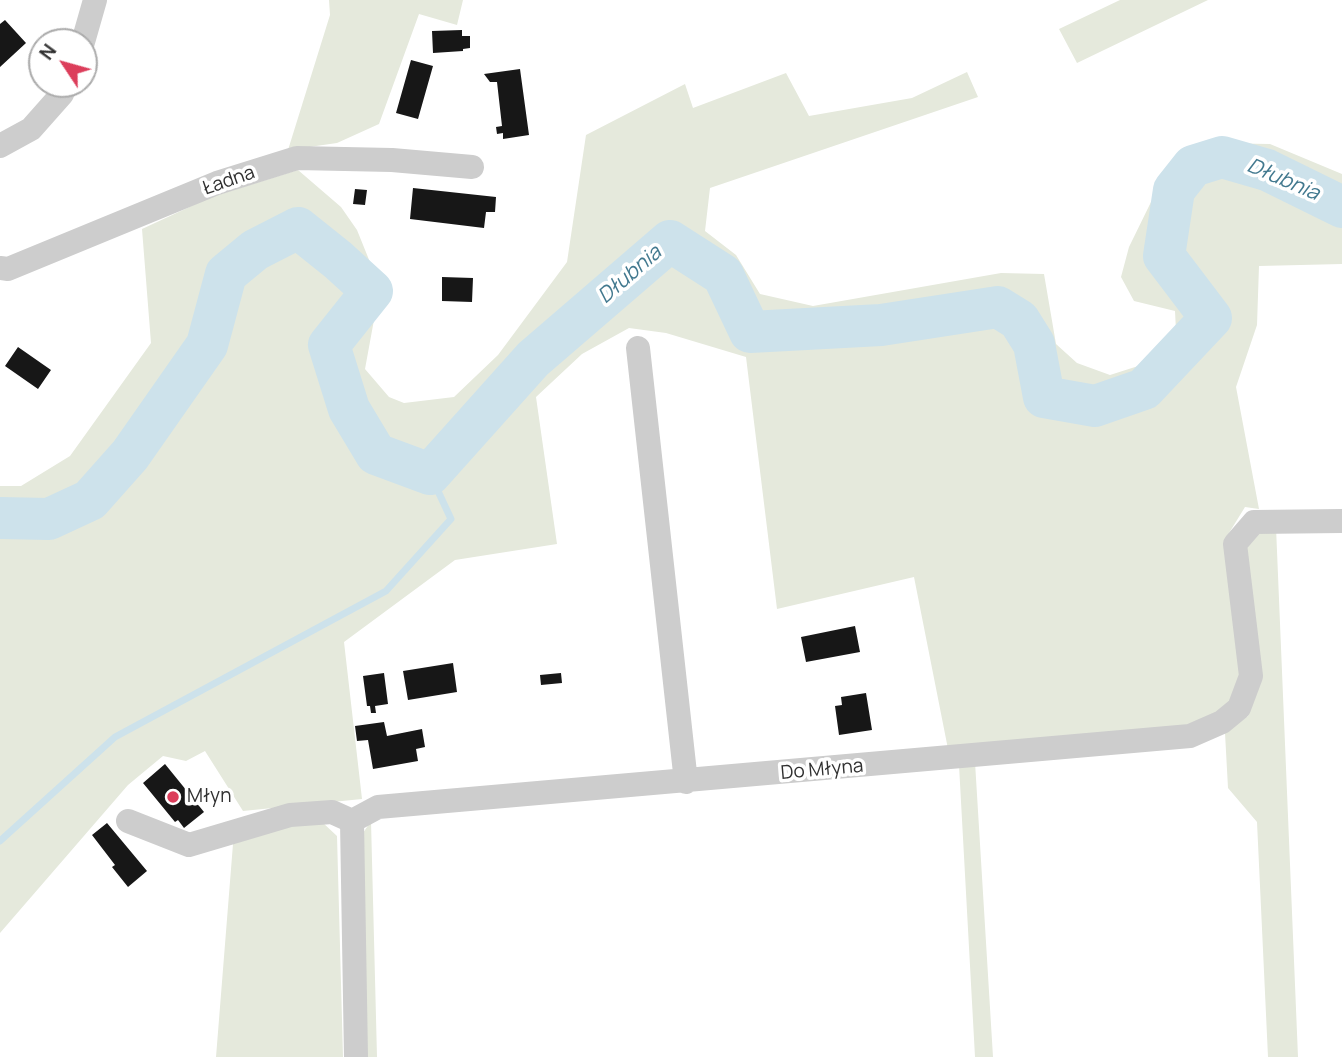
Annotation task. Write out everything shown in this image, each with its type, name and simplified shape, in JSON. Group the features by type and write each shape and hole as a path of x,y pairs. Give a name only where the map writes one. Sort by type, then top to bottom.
{"street":[{"path":"87,28 95,0"},
{"path":"0,146 30,129 58,98"},
{"name":"Ładna","path":"0,268 8,268 217,183 297,158 392,160 472,167"},
{"path":"638,348 686,782"},
{"name":"Do Młyna","path":"352,821 379,807 1190,737 1222,722 1239,708 1251,676 1236,544 1254,522 1342,521"},
{"path":"128,821 189,845 290,815 332,812 352,821 356,1057"}],"shaded area":[{"path":"329,0 463,0 457,25 419,14 379,124 337,143 288,150 330,15"},
{"path":"1120,0 1208,0 1077,63 1059,29"},
{"path":"967,72 978,97 710,188 705,231 736,255 760,294 813,306 1001,273 1044,274 1056,344 1077,363 1110,375 1157,360 1176,331 1175,311 1134,301 1121,277 1129,247 1151,202 1179,163 1211,143 1270,144 1342,174 1342,264 1259,266 1257,325 1236,387 1259,509 1245,507 1229,533 1242,677 1236,702 1209,723 948,749 914,577 777,609 746,357 666,333 629,328 582,354 536,397 557,544 455,560 344,642 362,799 243,811 205,751 186,761 163,756 128,785 0,933 0,486 21,486 70,456 151,343 142,229 211,197 298,170 341,207 357,230 380,287 365,369 389,397 404,403 454,397 498,355 567,262 586,135 685,84 693,108 786,73 809,116 912,98"},
{"path":"1276,527 1298,1057 1268,1057 1257,822 1228,788 1225,733 1248,716 1260,681 1242,546 1257,529"},
{"path":"975,762 993,1057 975,1057 959,765"},
{"path":"371,821 377,1057 363,1057 359,839"},
{"path":"322,822 337,836 343,1057 216,1057 233,844 282,823"}],"building":[{"path":"5,20 26,43 0,67 0,24"},
{"path":"462,30 462,36 470,36 470,48 433,53 432,31"},
{"path":"411,60 433,66 418,119 396,113"},
{"path":"520,69 529,135 503,139 503,133 497,134 496,127 502,126 497,82 490,82 484,74"},
{"path":"413,188 496,197 495,212 486,212 484,228 410,219"},
{"path":"355,189 367,190 365,205 353,204"},
{"path":"442,277 473,278 472,302 442,301"},
{"path":"18,347 51,370 38,389 5,366"},
{"path":"855,626 860,652 806,662 801,637"},
{"path":"453,663 457,692 408,700 403,671"},
{"path":"384,673 388,704 375,706 376,713 371,713 370,706 367,706 363,676"},
{"path":"561,673 562,683 541,685 540,675"},
{"path":"866,693 872,730 839,735 835,706 842,705 841,697"},
{"path":"384,722 387,736 422,729 425,747 416,749 418,761 373,769 368,740 357,741 355,726"},
{"name":"Młyn","path":"165,764 204,812 184,828 178,820 175,822 143,783"},
{"path":"107,823 147,871 128,887 92,835"}],"waterway":[{"name":"Dłubnia","path":"0,518 49,519 90,500 130,455 207,345 226,274 255,250 298,228 372,291 329,345 349,409 376,454 430,474 533,359 670,241 723,275 750,332 881,325 998,307 1019,320 1034,344 1044,397 1095,406 1144,389 1211,318 1164,256 1174,190 1193,166 1222,157 1267,170 1342,207"},
{"path":"0,841 115,737 386,591 451,519 430,474"}],"place":[{"name":"Młyn","path":"173,797"}]}
